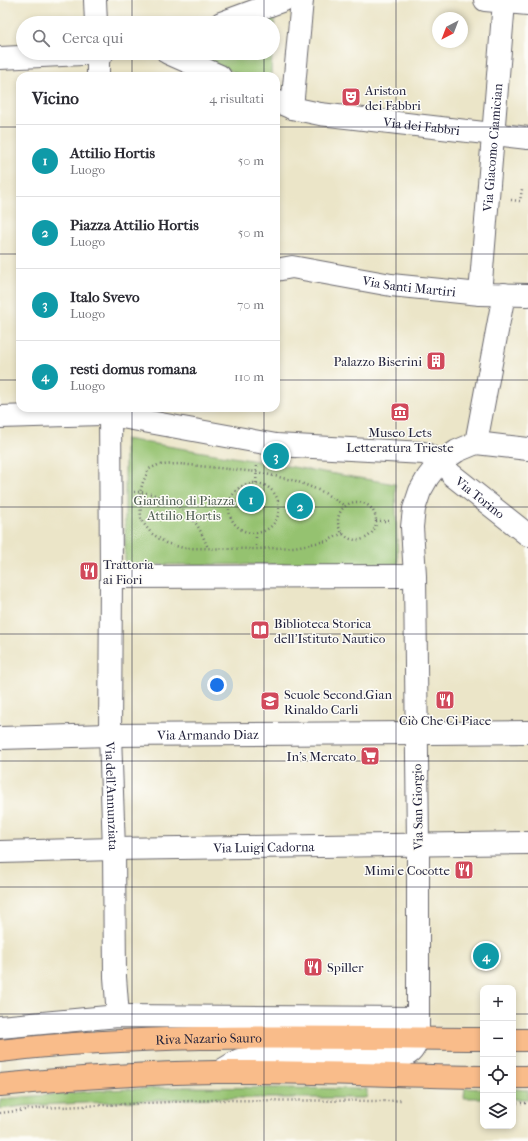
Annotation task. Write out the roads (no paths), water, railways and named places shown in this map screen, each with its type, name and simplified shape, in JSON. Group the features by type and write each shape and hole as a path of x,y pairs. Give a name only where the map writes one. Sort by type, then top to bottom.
{"main road":[{"name":"Riva Nazario Sauro","path":"0,1051 50,1045 144,1039 418,1029 480,1039"},
{"path":"516,1040 528,1040"},
{"name":"Riva Nazario Sauro","path":"0,1085 77,1077 151,1073 218,1072 480,1077"},
{"path":"516,1077 528,1077"}],"street":[{"path":"95,0 96,16"},
{"path":"240,16 284,0"},
{"path":"284,104 302,0"},
{"path":"494,1 528,4"},
{"name":"Via Giacomo Ciamician","path":"480,294 493,134 494,1"},
{"path":"0,58 16,57"},
{"path":"98,72 99,60"},
{"path":"184,60 211,72"},
{"name":"Via dei Fabbri","path":"284,104 320,114 528,138"},
{"name":"Via Santi Martiri","path":"284,269 391,285 480,294 528,295"},
{"path":"504,294 476,443 528,449"},
{"path":"0,417 110,414 276,445 424,453 428,455"},
{"name":"Via dell'Annunziata","path":"110,414 116,577 110,735 114,849 115,977 118,1016"},
{"name":"Via San Giorgio","path":"418,1029 418,845 422,733 409,576 412,527 414,509 420,492 428,477 438,464 457,451 476,443"},
{"name":"Via Torino","path":"452,475 528,535"},
{"path":"116,577 409,576"},
{"name":"Via Armando Diaz","path":"0,738 110,735 528,732"},
{"name":"Via Luigi Cadorna","path":"0,852 528,843"},
{"name":"Riva Nazario Sauro","path":"0,1027 118,1016 418,1029 415,1047 408,1055 397,1058 256,1057 239,1060 218,1072"}],"place":[{"name":"Ariston dei Fabbri","path":"351,97"},
{"name":"Palazzo Biserini","path":"436,361"},
{"name":"Museo Lets Letteratura Trieste","path":"400,412"},
{"name":"Italo Svevo","path":"276,456"},
{"name":"Attilio Hortis","path":"251,499"},
{"name":"Piazza Attilio Hortis","path":"300,506"},
{"name":"Trattoria ai Fiori","path":"89,571"},
{"name":"Biblioteca Storica dell'Istituto Nautico","path":"260,630"},
{"name":"Ciò Che Ci Piace","path":"445,700"},
{"name":"Scuole Second.Gian Rinaldo Carli","path":"270,701"},
{"name":"In's Mercato","path":"370,756"},
{"name":"Mimi e Cocotte","path":"464,870"},
{"name":"resti domus romana","path":"486,956"},
{"name":"Spiller","path":"313,967"}],"park label":[{"name":"Giardino di Piazza Attilio Hortis","path":"184,508"}]}
